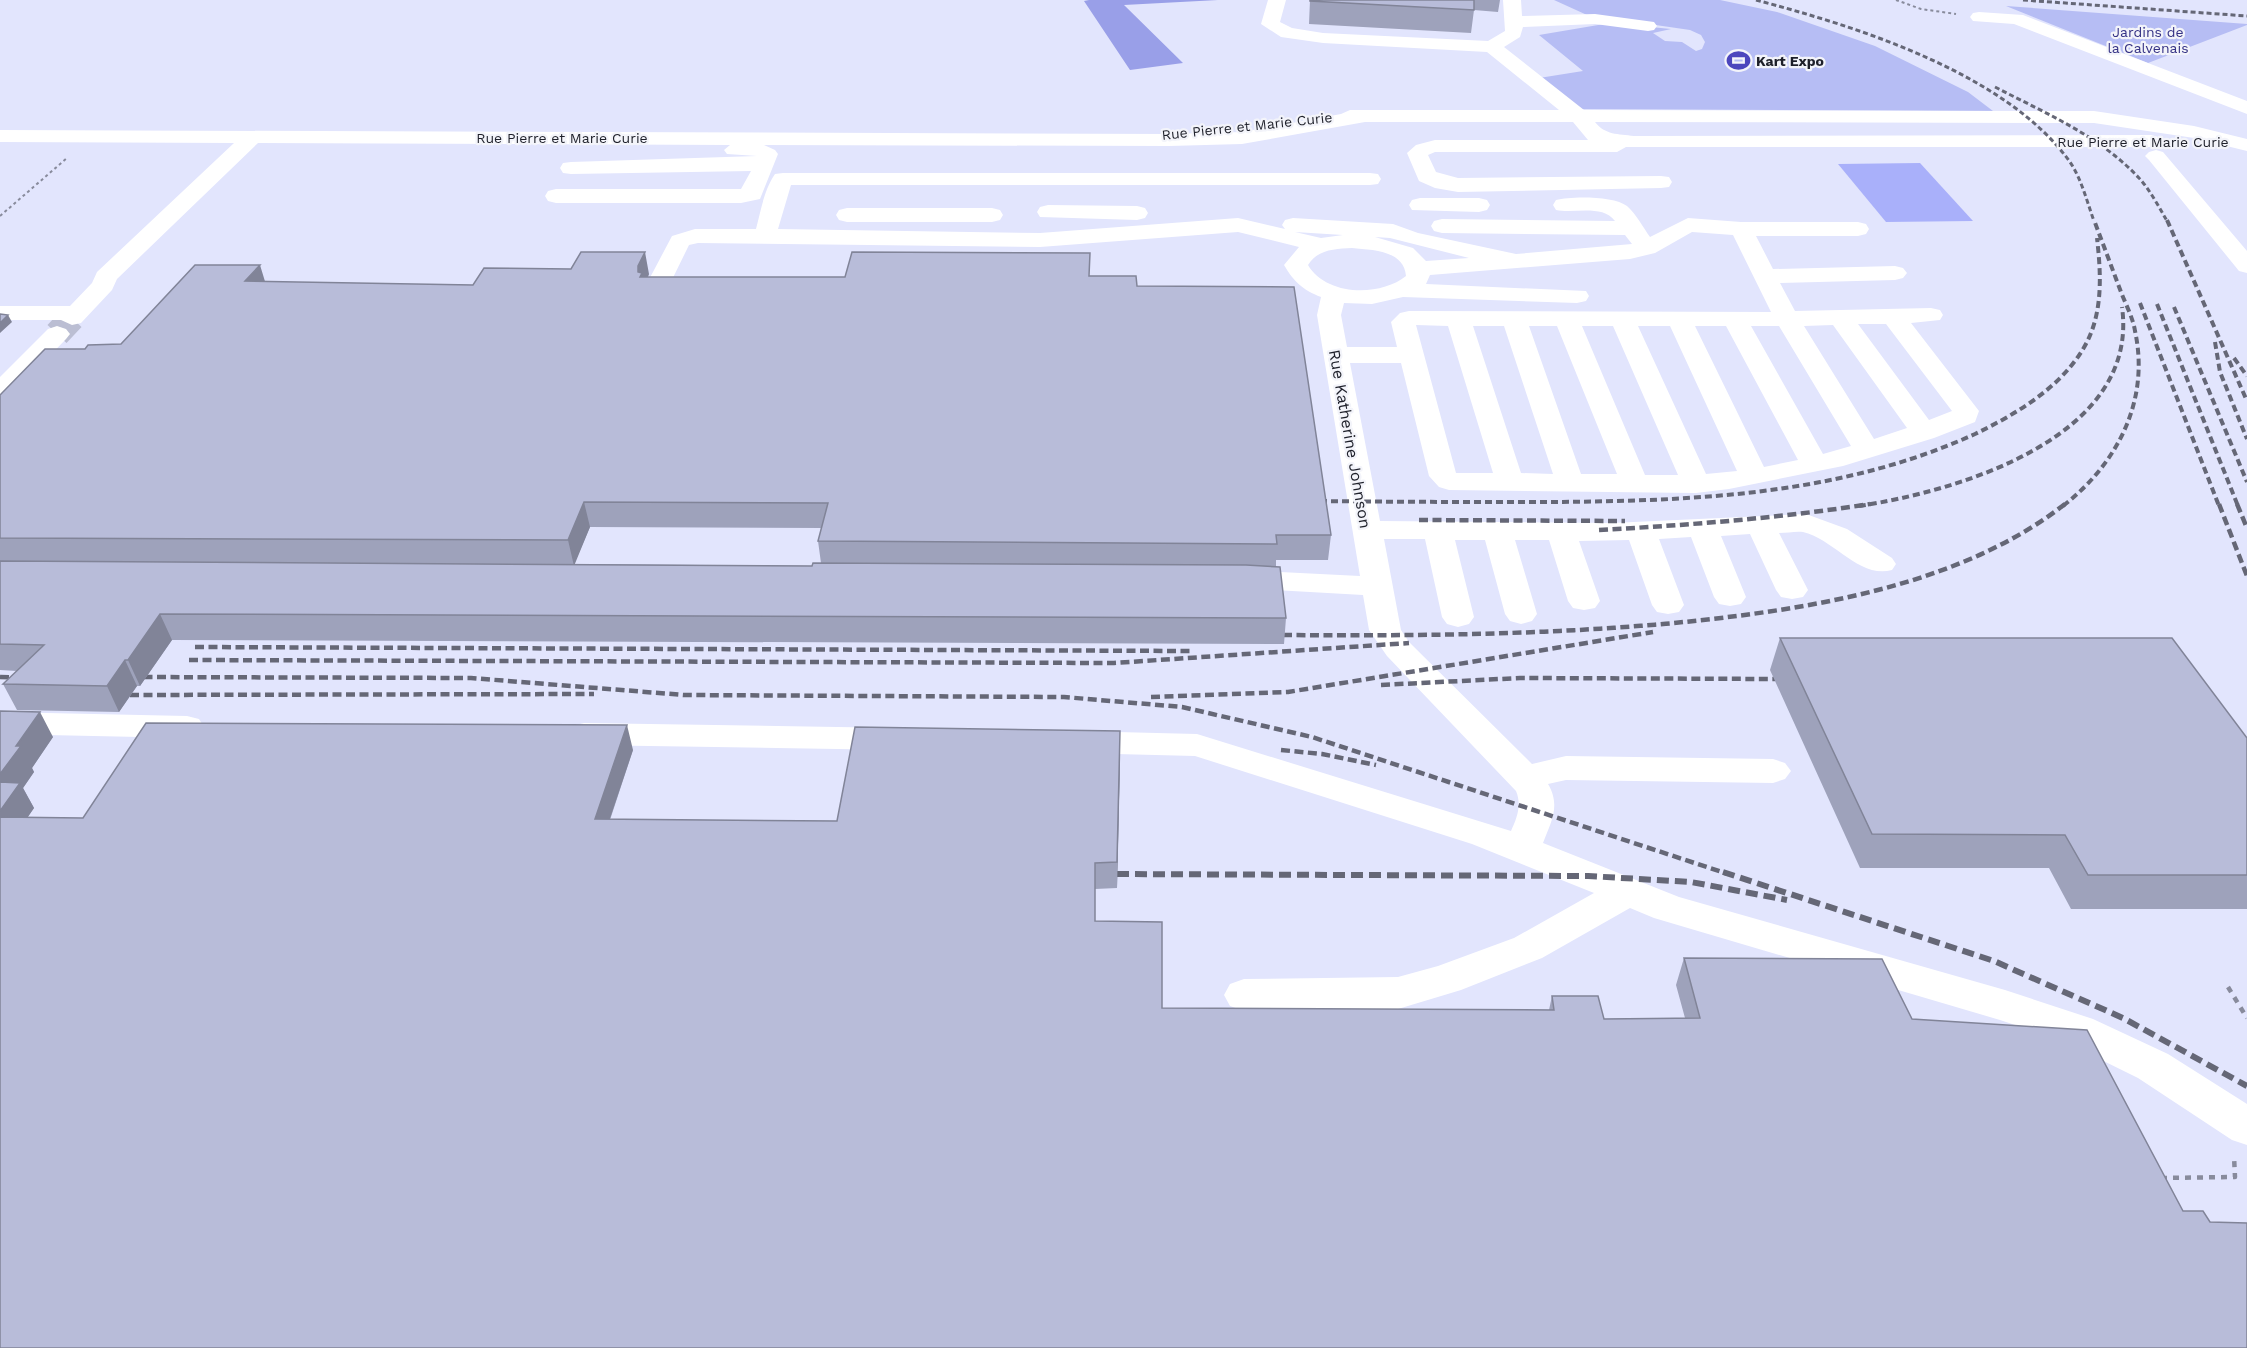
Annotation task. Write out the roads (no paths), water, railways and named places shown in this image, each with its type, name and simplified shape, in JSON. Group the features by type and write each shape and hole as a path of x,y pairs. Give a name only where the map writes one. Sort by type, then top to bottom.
{"street":[{"path":"1277,0 1270,24 1287,33 1323,38 1492,47 1579,116 1597,141 1620,183 1650,247"},
{"path":"1492,47 1514,33 1512,0"},
{"path":"1979,17 2017,20 2247,108"},
{"path":"1514,22 1595,19 1648,26"},
{"name":"Rue Pierre et Marie Curie","path":"0,136 1125,140 1242,138 1371,115 2094,117 2194,132 2242,144"},
{"path":"0,392 104,285 105,277 252,137"},
{"path":"568,174 606,138"},
{"name":"Rue Pierre et Marie Curie","path":"1620,183 1458,185 1443,183 1427,176 1417,153 1423,148 1435,147 1597,141 1636,144 2242,144"},
{"path":"1636,144 1674,203"},
{"path":"760,150 768,154 761,171 568,174 760,150"},
{"path":"2156,156 2247,266"},
{"path":"770,217 783,179 1048,196 1194,214 1321,245"},
{"path":"1620,183 1741,229 1858,229"},
{"path":"1048,196 1372,188"},
{"path":"1041,240 1048,196"},
{"path":"1650,247 1674,203"},
{"path":"1420,205 1600,205 1618,210 1650,247"},
{"path":"656,289 680,241 695,236 712,235 770,217 805,215"},
{"path":"829,215 992,215"},
{"path":"770,217 1041,240 1239,225 1316,225 1388,238 1400,251 1413,259 1419,268 1418,278 1402,290 1384,295 1356,297 1334,294 1308,283 1298,274 1296,265 1300,256 1321,245 1388,238 1411,238 1515,261"},
{"path":"1440,226 1632,228"},
{"path":"1741,229 1764,251 1765,276 1867,450"},
{"path":"1419,268 1650,247"},
{"path":"1765,276 1894,273"},
{"path":"1402,290 1569,296 1782,308 1922,307 1893,316 1840,318 1782,308 1734,319 1458,318 1404,320 1443,476 1456,483 1696,484 1728,482 1867,450 1965,416 1966,411 1893,316"},
{"name":"Rue Katherine Johnson","path":"1334,294 1329,315 1385,630 1394,644 1536,790 1539,806 1522,849"},
{"path":"0,313 69,322"},
{"path":"1458,318 1510,483"},
{"path":"1514,318 1570,483"},
{"path":"1566,318 1635,483"},
{"path":"1622,318 1696,484"},
{"path":"1840,318 1924,432"},
{"path":"1679,319 1754,477"},
{"path":"1734,319 1814,463"},
{"path":"1336,355 1412,355"},
{"path":"1366,530 1641,531 1806,523 1836,535 1881,564"},
{"path":"1761,526 1792,590"},
{"path":"1703,529 1730,597"},
{"path":"1438,531 1458,618"},
{"path":"1641,531 1668,605"},
{"path":"1498,532 1521,614"},
{"path":"1561,532 1584,601"},
{"path":"1210,579 1376,586"},
{"path":"0,723 214,727"},
{"path":"546,733 926,740"},
{"path":"1045,742 1197,745 1485,835 1668,908 2078,1029 2153,1066 2240,1122"},
{"path":"1525,778 1566,768 1773,771"},
{"path":"1244,995 1398,993 1447,979 1528,948 1627,892"}],"tunnel":[{"path":"57,334 72,318"}],"railway":[{"path":"1756,0 1839,24 1883,40 1969,79 2008,103 2042,131 2070,162 2081,184 2094,221"},
{"path":"2023,0 2247,16"},
{"path":"1995,87 2071,126 2124,163 2143,183 2167,221"},
{"path":"2063,506 2100,470 2114,450 2125,428 2138,381 2134,326 2094,220"},
{"path":"2167,220 2247,401"},
{"path":"1320,501 1551,502 1660,500 1714,496 1767,491 1820,482 1873,470 1924,454 1975,434 2007,417 2039,397 2066,372 2087,342 2096,317 2100,291 2097,238"},
{"path":"2140,303 2219,506"},
{"path":"2157,304 2238,506"},
{"path":"1868,504 1945,487 1991,471 2035,450 2073,423 2103,391 2120,352 2122,307"},
{"path":"2174,307 2247,482"},
{"path":"2215,342 2220,372 2247,439"},
{"path":"2234,358 2247,376"},
{"path":"1599,530 1735,520 1868,504"},
{"path":"1859,506 1868,504"},
{"path":"1283,635 1430,635 1576,630 1674,623 1775,611 1879,590 1929,575 1978,556 2023,532 2065,504"},
{"path":"2219,504 2247,576"},
{"path":"2237,504 2247,528"},
{"path":"1419,520 1625,521"},
{"path":"1151,697 1288,692 1653,632"},
{"path":"189,660 1114,663 1409,643"},
{"path":"195,647 1191,651"},
{"path":"0,677 25,678"},
{"path":"130,677 471,678 684,695 1064,697 1182,707 1312,737 1728,874"},
{"path":"1381,685 1520,678 1775,679"},
{"path":"130,695 594,694"},
{"path":"1281,750 1322,754 1376,765"},
{"path":"1723,872 1994,961 2123,1018 2247,1086"},
{"path":"1117,874 1588,876 1691,882 1787,900"}],"place":[{"name":"Kart Expo","path":"1738,61"}],"park label":[{"name":"Jardins de la Calvenais","path":"2148,40"}]}
